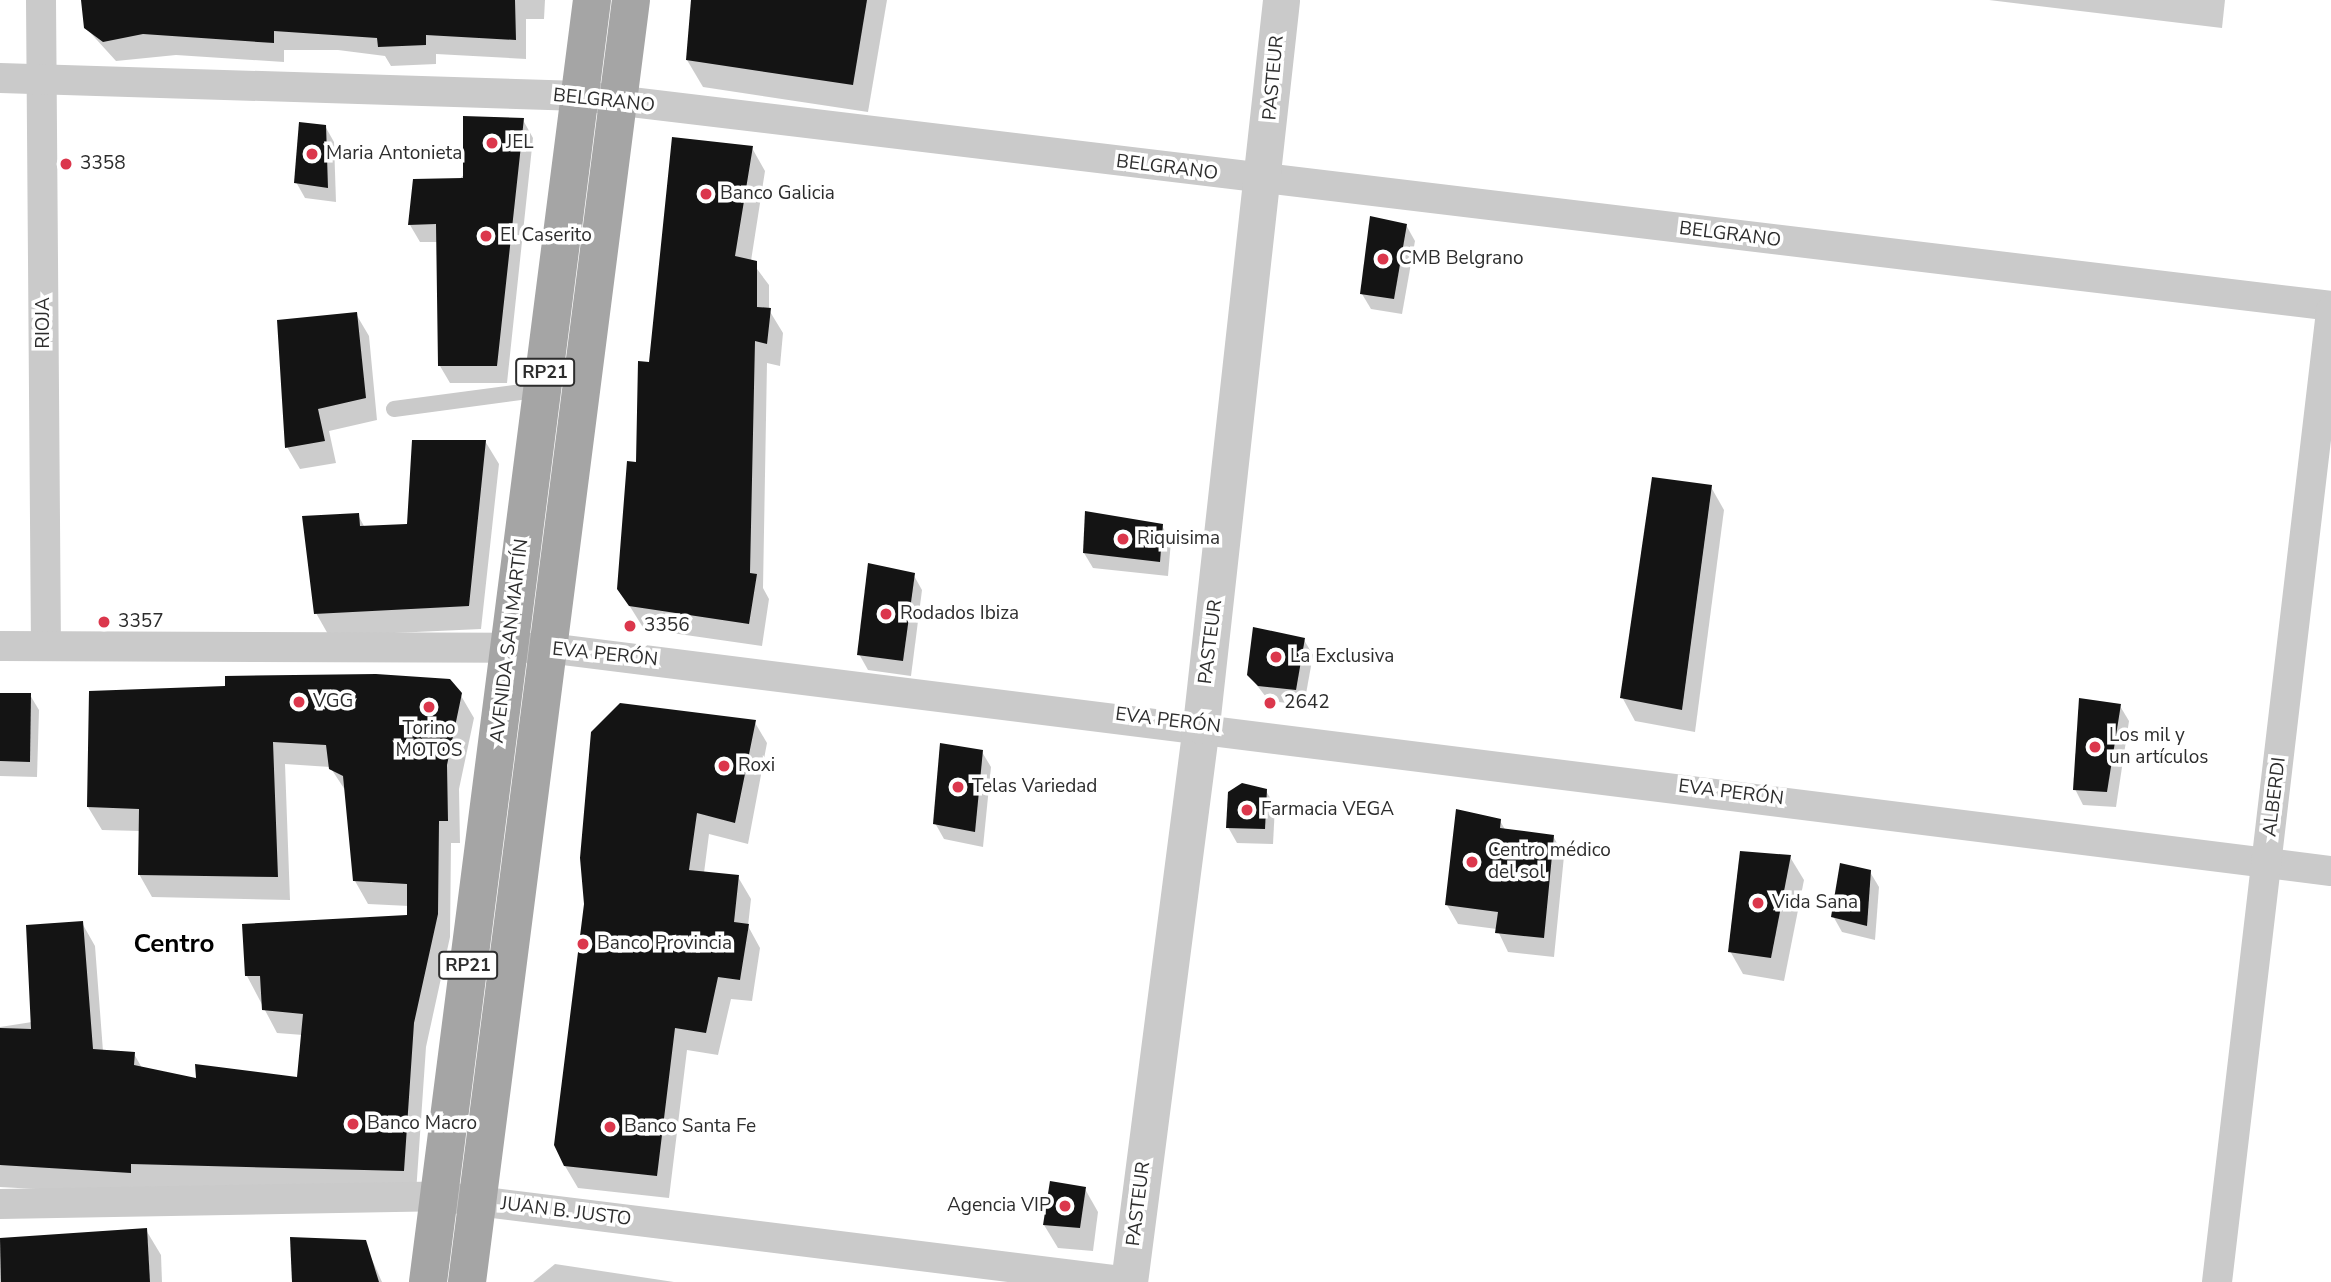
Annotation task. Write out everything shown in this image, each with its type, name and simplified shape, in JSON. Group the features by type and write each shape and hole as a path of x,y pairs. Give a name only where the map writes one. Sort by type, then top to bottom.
{"main road":[{"name":"AVENIDA SAN MARTÍN","path":"428,1282 592,0"},
{"name":"AVENIDA SAN MARTÍN","path":"467,1282 631,0"}],"street":[{"name":"RIOJA","path":"41,0 46,646"},
{"name":"PASTEUR","path":"1129,1282 1202,725 1265,180 1281,0"},
{"name":"BELGRANO","path":"0,78 43,77 581,96 2331,309"},
{"name":"ALBERDI","path":"2217,1282 2331,309"},
{"name":"EVA PERÓN","path":"0,646 548,649 1202,725 2331,871"},
{"name":"JUAN B. JUSTO","path":"0,1204 437,1196 1129,1282"}],"lane":[{"path":"394,409 542,389"}],"building":[{"path":"81,0 515,0 516,40 426,35 426,45 378,47 377,38 274,31 274,43 143,34 103,42 84,28"},
{"path":"691,0 867,0 853,85 686,60"},
{"path":"463,116 524,118 497,366 438,366 436,224 408,225 413,179 463,178"},
{"name":"Maria Antonieta","path":"299,122 326,125 328,188 294,183"},
{"path":"672,137 753,146 735,256 757,261 757,307 771,308 767,344 755,341 750,573 757,574 749,624 629,606 617,589 627,461 636,462 638,361 649,362"},
{"name":"CMB Belgrano","path":"1370,216 1407,224 1394,299 1360,294"},
{"path":"357,312 366,398 318,409 325,441 285,448 277,320"},
{"path":"412,440 486,440 469,606 314,614 302,516 359,513 360,526 407,524"},
{"path":"1652,477 1712,485 1682,710 1620,698"},
{"name":"Riquisima","path":"1085,511 1163,524 1160,562 1083,553"},
{"name":"Rodados Ibiza","path":"868,563 915,573 903,661 857,655"},
{"name":"La Exclusiva","path":"1253,627 1305,638 1296,690 1258,686 1247,675"},
{"path":"376,674 450,679 462,693 447,765 448,821 439,821 438,914 414,1023 404,1171 131,1164 131,1173 0,1165 0,1028 31,1029 26,925 83,921 93,1049 135,1052 134,1065 196,1078 195,1064 297,1077 303,1014 262,1010 260,976 245,976 242,924 407,915 407,884 353,881 343,776 329,769 326,745 273,742 278,877 138,875 139,809 87,807 89,691 225,686 225,676"},
{"path":"0,693 31,693 30,762 0,761"},
{"name":"Los mil y un artículos","path":"2079,698 2121,704 2107,792 2073,790"},
{"path":"620,703 756,720 735,823 697,813 689,870 739,875 734,922 749,924 740,980 718,977 706,1033 675,1028 657,1176 564,1166 554,1145 584,904 580,858 591,732"},
{"name":"Telas Variedad","path":"940,743 983,750 975,832 933,824"},
{"name":"Farmacia VEGA","path":"1242,783 1267,789 1265,829 1226,828 1228,792"},
{"path":"1456,809 1501,819 1500,828 1554,835 1544,938 1495,933 1498,912 1445,905"},
{"name":"Vida Sana","path":"1740,851 1791,855 1771,958 1728,952"},
{"path":"1840,863 1871,870 1867,926 1831,917"},
{"name":"Agencia VIP","path":"1050,1181 1086,1187 1080,1228 1043,1225"},
{"path":"147,1228 150,1282 1,1282 0,1238"},
{"path":"290,1237 366,1240 379,1282 292,1282"}],"place":[{"name":"JEL","path":"492,143"},
{"name":"Maria Antonieta","path":"312,154"},
{"name":"3358","path":"66,164"},
{"name":"Banco Galicia","path":"706,194"},
{"name":"El Caserito","path":"486,236"},
{"name":"CMB Belgrano","path":"1383,259"},
{"name":"Riquisima","path":"1123,539"},
{"name":"Rodados Ibiza","path":"886,614"},
{"name":"3357","path":"104,622"},
{"name":"3356","path":"630,626"},
{"name":"La Exclusiva","path":"1276,657"},
{"name":"VGG","path":"299,702"},
{"name":"2642","path":"1270,703"},
{"name":"Torino MOTOS","path":"429,707"},
{"name":"Los mil y un artículos","path":"2095,747"},
{"name":"Roxi","path":"724,766"},
{"name":"Telas Variedad","path":"958,787"},
{"name":"Farmacia VEGA","path":"1247,810"},
{"name":"Centro médico del sol","path":"1472,862"},
{"name":"Vida Sana","path":"1758,903"},
{"name":"Banco Provincia","path":"583,944"},
{"name":"Banco Macro","path":"353,1124"},
{"name":"Banco Santa Fe","path":"610,1127"},
{"name":"Agencia VIP","path":"1065,1206"}],"district":[{"name":"Centro","path":"174,944"}]}
